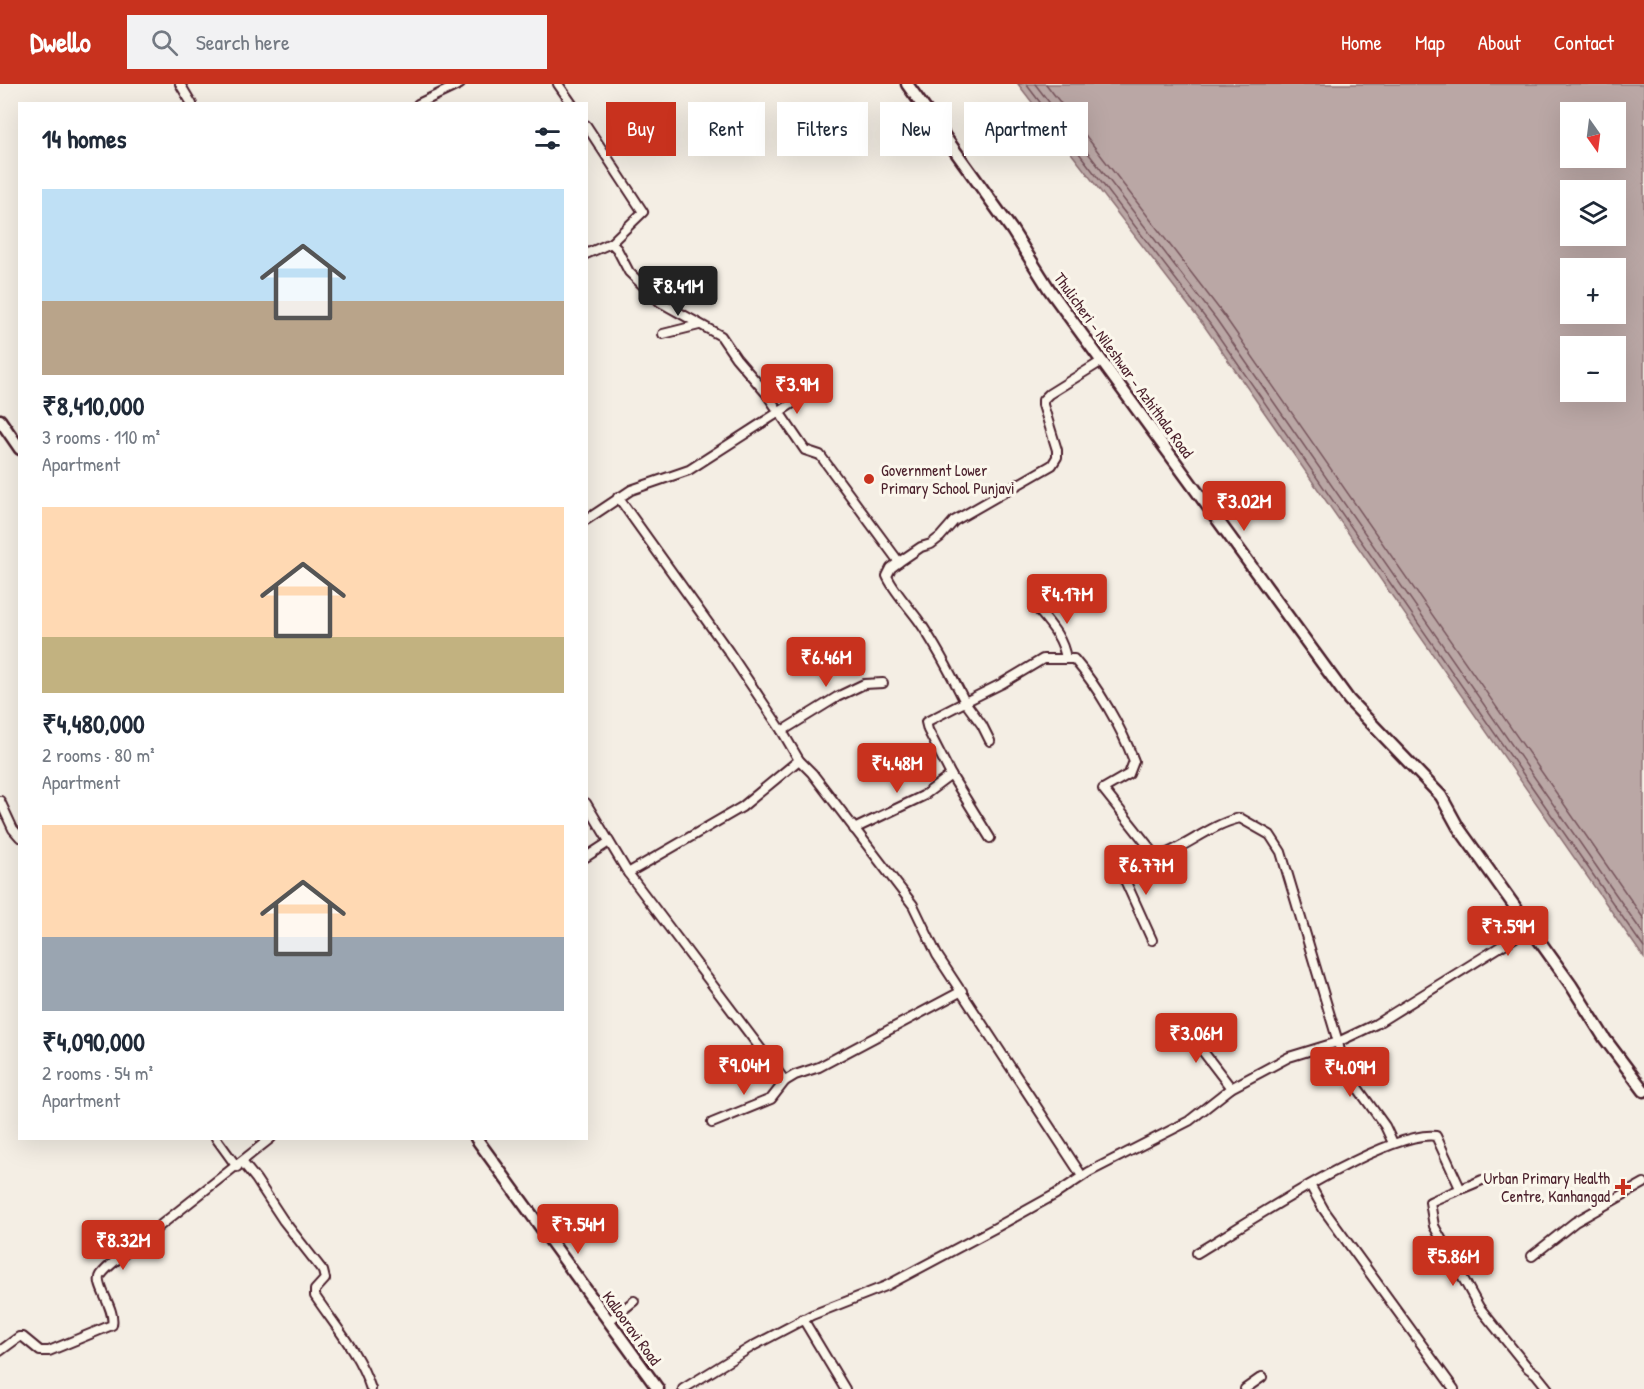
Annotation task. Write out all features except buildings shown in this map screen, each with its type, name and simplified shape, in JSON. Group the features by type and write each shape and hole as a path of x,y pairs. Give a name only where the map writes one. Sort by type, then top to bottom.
{"main road":[{"name":"Thulicheri - Nileshwar - Azhithala Road","path":"907,84 1012,230 1049,289 1349,700 1441,796 1458,827 1571,985 1605,1039 1644,1091"},
{"path":"0,420 18,445"},
{"name":"Kallooravi Road","path":"477,1140 658,1389"}],"street":[{"path":"180,84 191,102"},
{"path":"422,102 460,84"},
{"path":"558,84 571,102"},
{"path":"588,128 643,212 611,243 588,253"},
{"path":"611,243 617,249 629,272 660,302 721,336 736,358 766,393 805,450 820,455 899,562"},
{"path":"663,334 699,325"},
{"path":"990,741 982,725 965,702 931,639 904,599 891,586 887,576 891,568 921,547 931,544 954,521 1052,465 1058,450 1043,400 1102,360"},
{"path":"588,519 631,490 689,470 804,396"},
{"path":"618,497 729,652 799,760 812,773 914,905 937,955 1082,1176"},
{"path":"1035,606 1056,632 1064,647 1066,659"},
{"path":"990,838 951,775 926,722 1001,684 1043,659 1074,659 1089,677 1123,734 1134,761 1129,774 1103,789 1157,857"},
{"path":"782,731 837,697 864,684 883,683"},
{"path":"628,873 742,807 799,760"},
{"path":"854,829 923,796 951,775"},
{"path":"0,801 18,835"},
{"path":"588,806 628,873 785,1081"},
{"path":"1152,940 1124,878 1157,857 1169,853 1224,822 1240,818 1270,835 1281,852 1344,1069 1385,1126 1393,1143"},
{"path":"588,856 609,842"},
{"path":"683,1389 753,1346 803,1319 886,1286 995,1228 1082,1176 1189,1120 1231,1088 1289,1057 1338,1042 1376,1024 1530,928"},
{"path":"712,1123 771,1099 785,1081 795,1075 819,1067 962,991"},
{"path":"1182,1024 1231,1088"},
{"path":"1197,1253 1337,1169 1393,1143 1430,1135 1437,1136 1460,1188"},
{"path":"218,1140 256,1179 283,1220 323,1271 325,1279 315,1290 315,1296 365,1369 371,1389"},
{"path":"0,1351 23,1337 40,1351 49,1351 112,1325 114,1318 101,1289 99,1279 101,1275 119,1258 240,1165 269,1140"},
{"path":"1482,1180 1430,1202 1434,1226 1479,1306 1528,1368 1548,1389"},
{"path":"1532,1256 1575,1222 1644,1183"},
{"path":"1310,1185 1324,1210 1454,1389"},
{"path":"609,1321 634,1301"},
{"path":"803,1319 845,1389"},
{"path":"1245,1389 1262,1377"}],"water":[{"path":"1018,84 1644,84 1644,958 1205,327 1073,156 1088,156 1088,102 1032,102"}],"place":[{"name":"Government Lower Primary School Punjavi","path":"869,479"},
{"name":"Urban Primary Health Centre, Kanhangad","path":"1623,1187"}]}
